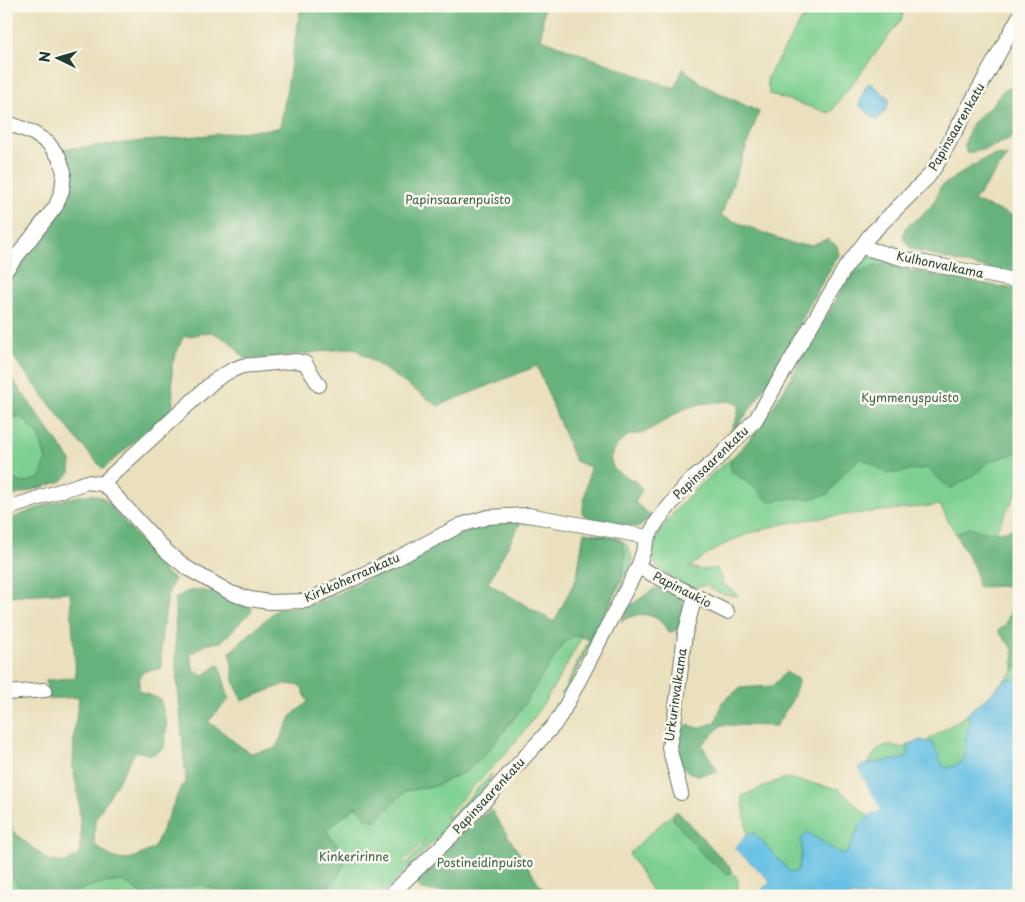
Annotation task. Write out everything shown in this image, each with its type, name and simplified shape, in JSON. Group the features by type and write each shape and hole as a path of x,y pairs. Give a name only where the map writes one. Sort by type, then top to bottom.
{"street":[{"name":"Papinsaarenkatu","path":"389,896 455,832 554,725 638,567 648,537 658,520 688,483 717,459 756,419 844,268 870,235 928,177 1019,17"},
{"path":"6,122 33,134 48,144 59,156 64,172 62,190 56,206 6,270"},
{"name":"Kulhonvalkama","path":"862,246 904,260 1019,281"},
{"path":"6,509 87,482 102,484 215,380 242,366 297,360 305,363 319,385"},
{"name":"Kirkkoherrankatu","path":"102,484 108,488 166,551 187,568 214,585 232,593 250,599 270,602 306,601 394,560 461,525 488,517 528,515 648,537"},
{"name":"Papinaukio","path":"638,567 727,612"},
{"name":"Urkurinvalkama","path":"680,793 669,747 675,716 685,634 695,596"},
{"path":"6,693 45,690"}],"green space":[{"name":"Papinsaarenpuisto","path":"301,6 544,6 541,39 675,89 683,68 703,85 759,112 721,216 792,244 811,245 827,239 837,246 839,255 760,394 728,437 737,417 739,405 729,401 700,404 684,409 644,433 629,435 618,444 610,458 614,470 635,481 642,489 635,503 652,516 639,527 591,519 582,513 590,467 575,461 537,366 438,406 354,348 246,360 230,342 212,332 183,337 172,364 173,408 103,469 79,442 15,359 6,343 6,286 16,270 59,215 70,194 72,181 70,168 63,149 280,128"},
{"path":"810,6 905,6 901,20 830,113 769,94 767,78"},
{"path":"1019,84 1019,133 987,149 967,153 964,145 972,123 991,106 1003,91"},
{"path":"995,155 1008,156 974,201 1019,218 1019,275 962,263 911,249 903,238 905,228 931,206 940,187 977,163"},
{"path":"869,256 889,261 896,267 881,265 839,295 854,266 863,258"},
{"name":"Kymmenyspuisto","path":"881,265 1002,287 1019,294 1019,452 990,461 971,477 950,489 927,468 888,474 860,458 843,474 828,494 810,499 793,498 768,501 756,488 732,472 730,464 733,457 760,428 839,295 853,275 864,269"},
{"name":"Kymmenyspuisto","path":"1002,287 1019,289 1019,489 975,569 940,505 830,517 766,528 727,543 690,567 703,570 717,568 723,584 739,596 718,592 707,585 687,586 657,567 653,550 658,536 668,520 695,490 723,465 733,457 730,464 1009,290"},
{"path":"6,370 71,461 70,473 62,481 6,498 6,477 23,483 40,478 46,460 39,435 21,417 6,417"},
{"path":"6,377 68,466 6,495"},
{"path":"91,494 104,498 163,571 174,579 168,594 161,641 161,669 145,671 139,677 139,691 160,699 167,725 164,748 152,755 136,751 95,820 94,844 117,859 130,859 154,848 186,780 176,666 175,599 182,594 201,590 241,603 253,610 221,642 207,644 190,654 194,671 204,675 219,664 229,699 208,722 250,753 275,749 292,715 308,702 301,686 285,684 242,701 234,681 230,652 277,609 309,605 324,600 474,527 490,523 521,522 488,583 554,622 577,577 584,532 620,540 625,550 625,562 608,605 588,640 581,636 573,636 563,644 522,708 493,745 469,770 435,786 406,791 376,821 366,818 356,806 326,830 347,859 334,884 316,888 301,885 290,896 228,896 225,892 201,885 142,894 122,881 96,884 65,896 27,896 15,881 11,865 12,851 6,845 6,780 9,780 12,831 49,861 66,863 79,855 81,834 78,794 73,769 74,732 79,697 48,699 46,680 76,678 70,592 6,596 6,521 48,504"},
{"path":"1019,525 1019,666 1014,670 1013,649 998,631 1006,624 1014,603 1008,586 978,587 975,569 956,534 970,527 983,532 995,532 1008,530"},
{"name":"Kinkeririnne","path":"584,532 616,538 627,546 631,553 632,562 565,693 561,695 622,577 624,556 591,621 529,725 445,818 451,815 492,774 488,784 381,896 376,896 383,883 370,896 6,896 6,802 10,801 12,831 56,867 302,850 536,658 577,577","holes":["425,839 407,863 401,864"]},
{"path":"655,588 673,593 682,599 684,611 678,629 668,633 660,621 648,615 634,616 621,622 628,607"},
{"path":"1019,666 1019,722 1004,803 868,765 875,753 882,747 891,745 903,748 914,742 913,755 936,768 928,740 968,714 990,696"},
{"path":"786,672 799,680 792,700 776,726 722,725 702,745 718,772 697,775 688,772 679,761 675,742 679,726 689,725 699,728 716,722 722,702 740,688 772,686"},
{"path":"785,778 839,789 881,828 804,896 754,833 747,834 742,796"},
{"name":"Postineidinpuisto","path":"491,810 547,896 461,896 459,893 421,890 417,884 418,878 425,869 478,819"},
{"path":"677,811 728,865 732,872 728,874 704,856 673,819 674,813"},
{"path":"674,813 673,819 704,856 727,874 732,872 735,875 738,883 736,896 655,896 629,854"}],"water":[{"path":"870,83 889,98 887,108 877,120 859,105 866,86"},
{"path":"1008,679 1019,679 1019,896 757,896 770,881 734,848 747,834 754,833 790,872 796,872 798,868 801,856 801,839 807,832 841,854 847,853 862,823 880,810 858,768 868,764 907,757 909,745 920,740 933,743 942,765 948,768 961,763 966,755 964,746 970,718 968,714"}],"pier":[{"path":"858,768 881,810 874,814 872,812 877,809 855,769"},
{"path":"745,832 747,834 734,848 770,881 767,885 765,884 767,881 732,849 732,846"}]}
